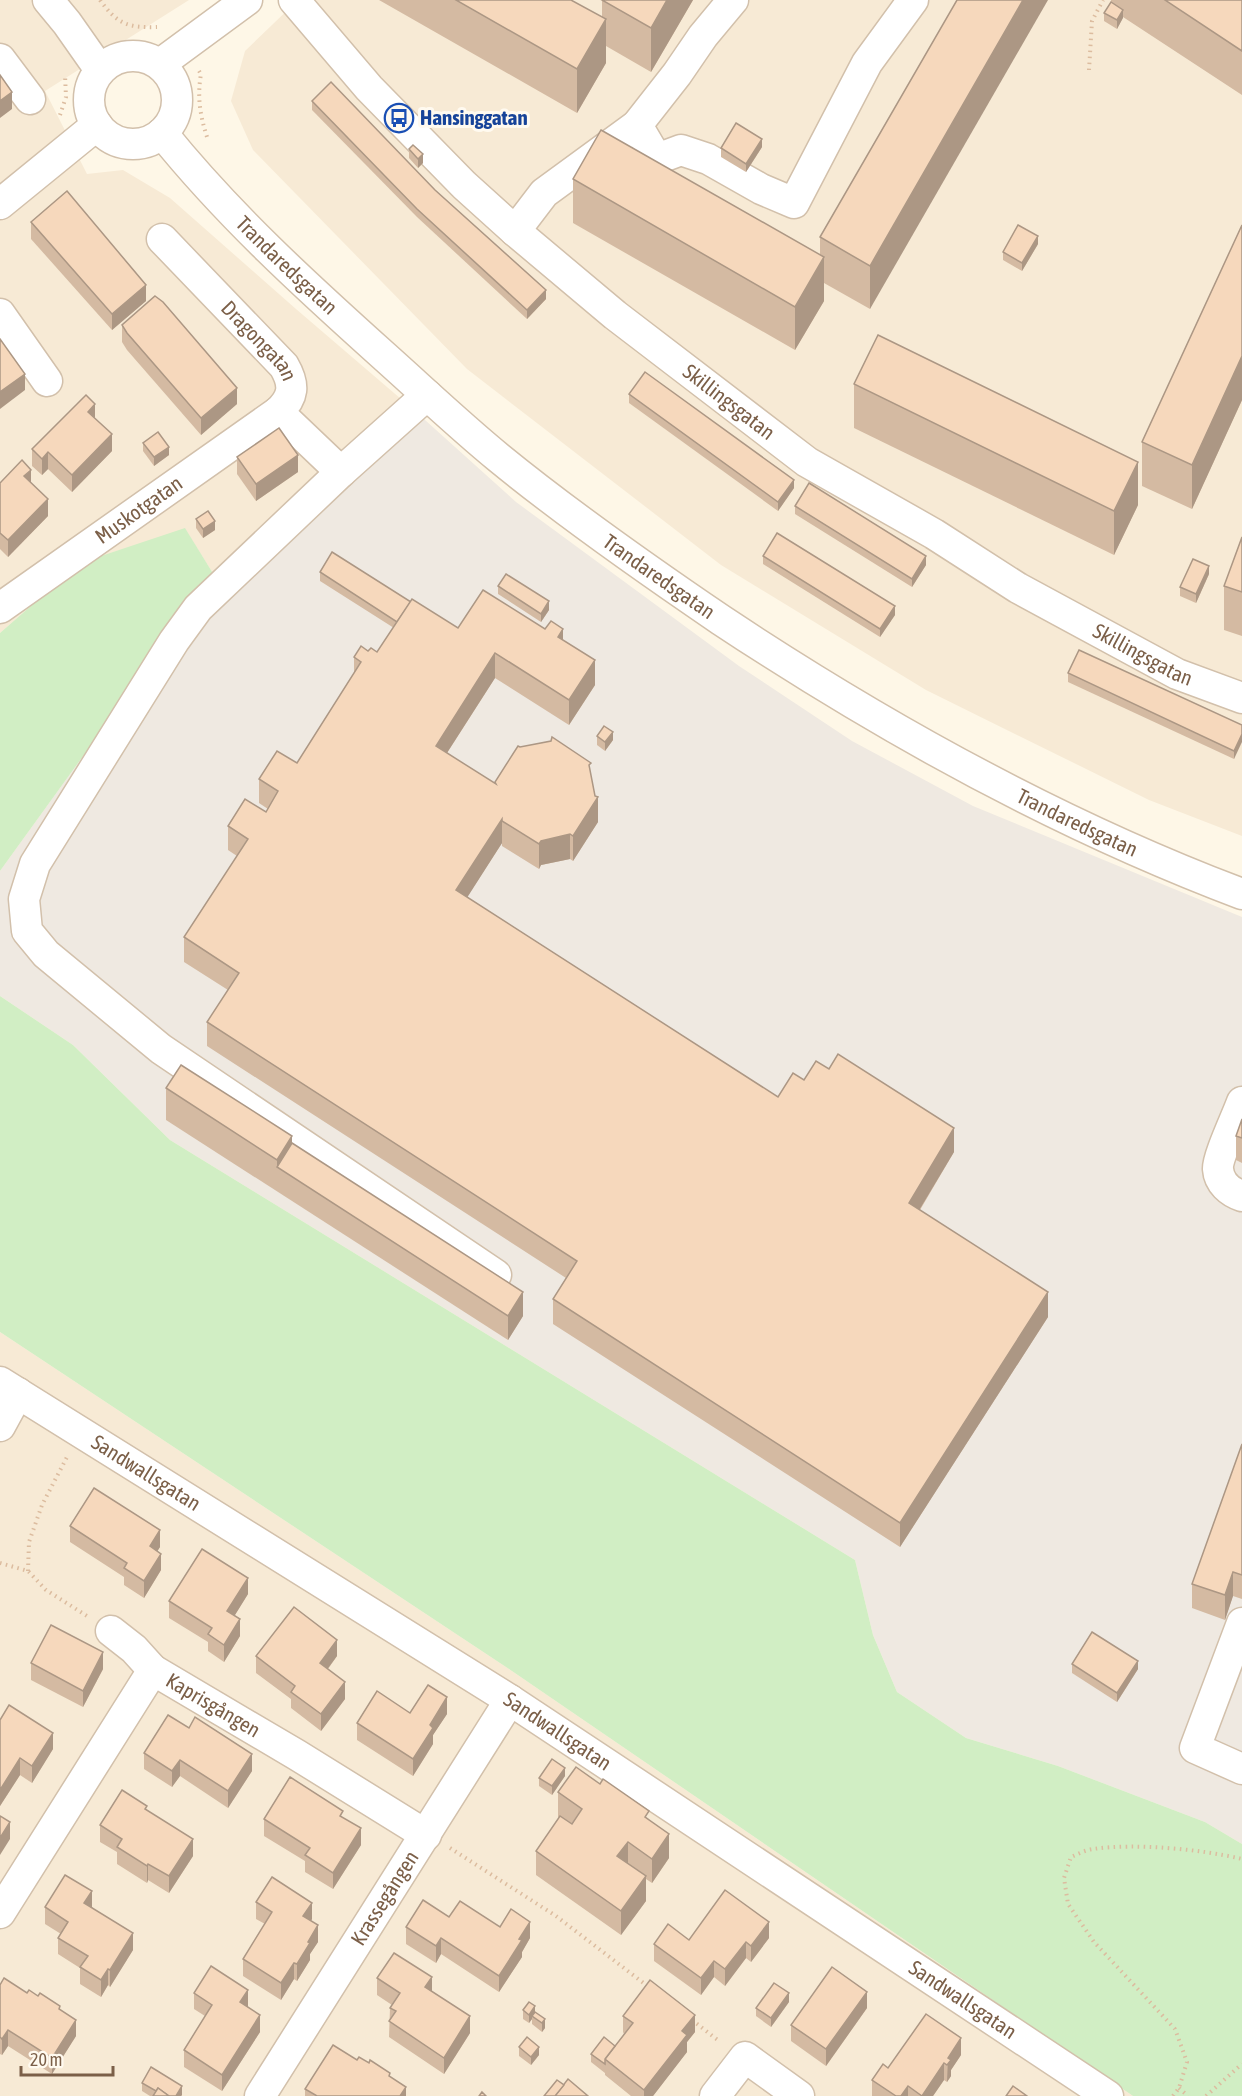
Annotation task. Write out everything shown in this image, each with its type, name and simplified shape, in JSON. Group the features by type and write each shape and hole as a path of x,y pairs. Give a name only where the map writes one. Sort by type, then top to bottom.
{"street":[{"path":"48,0 100,70"},
{"path":"170,57 170,73 177,98 176,112 162,134 152,140 127,144 105,134 90,112 89,97 92,83 100,70 113,60 128,55 170,57 247,0"},
{"name":"Skillingsgatan","path":"294,0 369,88 464,185 515,231 615,315 807,462 933,534 1028,593 1178,674 1242,698"},
{"path":"515,231 544,193 637,125 734,0"},
{"path":"637,125 657,159 681,150 708,159 761,189 794,203 867,63 914,0"},
{"path":"0,59 30,99"},
{"path":"0,204 97,125"},
{"name":"Trandaredsgatan","path":"162,134 231,211 322,301 499,459 648,571 789,665 909,737 1081,825 1242,894"},
{"name":"Dragongatan","path":"162,239 284,366 290,376 292,391 288,403 278,412 341,472"},
{"path":"0,314 47,381"},
{"path":"427,395 341,472 198,608 174,641 35,864 24,899 27,931 46,954 161,1049 519,1291"},
{"name":"Muskotgatan","path":"0,608 278,412"},
{"path":"1242,1102 1218,1167 1220,1180 1232,1192 1242,1196"},
{"path":"0,1426 9,1388"},
{"name":"Sandwallsgatan","path":"9,1388 510,1700 1108,2096"},
{"path":"1242,1623 1195,1748 1242,1769"},
{"path":"111,1631 134,1649 153,1670"},
{"name":"Kaprisgången","path":"0,1912 153,1670 426,1835"},
{"name":"Krassegången","path":"260,2096 510,1700"},
{"path":"715,2096 745,2057 799,2096"}],"path":[{"path":"100,0 111,16 126,24 145,27 166,26 170,57 201,74 198,94 201,117 207,137 214,146"},
{"path":"1089,70 1092,21 1103,0"},
{"path":"28,1571 28,1542 42,1506 80,1432"},
{"path":"0,1563 28,1571 46,1590 111,1631"},
{"path":"426,1835 556,1916 651,1989"},
{"path":"1173,2096 1179,2088 1186,2062 1174,2029 1094,1942 1068,1904 1064,1878 1071,1857 1090,1849 1118,1847 1186,1850 1242,1859"},
{"path":"689,2018 727,2047 745,2057"},
{"path":"1206,2096 1242,2064"},
{"path":"1179,2088 1188,2096"}],"shaded area":[{"path":"0,0 189,0 45,91 87,174 123,170 170,198 415,411 214,575 185,529 80,563 0,633"},
{"path":"298,0 1242,0 1242,836 1149,800 926,690 721,565 467,369 253,150 231,101 245,51"},
{"path":"415,411 516,502 739,666 852,741 973,806 1242,917 1242,1844 1205,1822 1058,1766 966,1738 897,1692 873,1635 855,1560 170,1140 73,1045 0,996 0,871 214,575"},
{"path":"0,1332 509,1669 1133,2096 0,2096"}],"green space":[{"path":"185,528 214,575 0,871 0,633 80,563"},
{"path":"0,996 73,1045 170,1140 855,1560 873,1635 897,1692 966,1738 1058,1766 1205,1822 1242,1844 1242,2096 1133,2096 509,1669 0,1332"}],"building":[{"path":"456,0 571,0 606,19 577,69"},
{"path":"602,0 667,0 651,28"},
{"path":"957,0 1023,0 870,266 820,237"},
{"path":"1165,0 1242,0 1242,51"},
{"path":"1111,2 1123,10 1117,20 1104,13"},
{"path":"0,75 12,92 0,101"},
{"path":"331,82 435,190 546,290 527,310 417,209 312,101"},
{"path":"736,123 762,139 746,164 721,148"},
{"path":"601,130 824,257 795,307 573,179"},
{"path":"413,145 423,154 418,159 409,149"},
{"path":"67,191 146,285 112,314 31,222"},
{"path":"1018,225 1038,236 1022,263 1003,252"},
{"path":"1242,225 1242,356 1192,465 1142,442"},
{"path":"155,296 163,302 237,388 201,418 122,325"},
{"path":"878,335 1138,462 1114,511 854,384"},
{"path":"0,339 25,374 0,392"},
{"path":"645,372 794,480 778,502 629,394"},
{"path":"86,395 95,404 88,412 112,434 72,475 48,452 42,459 32,449"},
{"path":"279,428 298,455 256,484 237,457"},
{"path":"158,432 169,447 154,457 143,443"},
{"path":"22,460 31,470 24,476 48,499 8,540 0,533 0,483"},
{"path":"809,483 926,556 912,579 795,506"},
{"path":"208,511 215,521 203,529 196,519"},
{"path":"777,533 895,606 880,629 763,556"},
{"path":"1242,537 1242,592 1224,586"},
{"path":"332,552 411,602 397,622 320,572"},
{"path":"1193,559 1209,566 1196,594 1180,587"},
{"path":"506,574 549,601 541,614 498,586"},
{"path":"483,590 545,629 551,621 563,629 558,637 595,660 569,700 495,653 436,746 496,784 495,782 518,746 551,741 552,737 591,763 589,765 595,796 598,797 573,836 570,834 541,841 539,844 502,819 456,890 778,1097 793,1073 804,1080 816,1061 829,1069 838,1054 954,1128 909,1203 1048,1292 900,1523 553,1299 577,1261 207,1022 239,973 184,937 248,839 228,826 245,799 266,812 278,791 259,779 277,751 297,763 361,662 354,657 361,646 368,651 371,648 377,652 412,599 458,628"},
{"path":"1079,650 1242,725 1242,734 1234,751 1068,673"},
{"path":"604,726 613,732 605,742 597,736"},
{"path":"181,1065 292,1136 277,1160 166,1088"},
{"path":"1242,1119 1242,1138 1236,1136"},
{"path":"292,1143 523,1292 508,1316 277,1167"},
{"path":"1242,1444 1242,1575 1233,1572 1225,1595 1192,1584"},
{"path":"94,1488 160,1530 150,1546 161,1554 144,1581 124,1568 127,1563 70,1526"},
{"path":"202,1549 248,1578 227,1611 240,1619 224,1645 208,1634 212,1628 169,1601"},
{"path":"294,1607 337,1640 320,1663 345,1682 321,1714 291,1692 295,1686 256,1656"},
{"path":"51,1625 103,1652 83,1691 31,1663"},
{"path":"1092,1632 1138,1661 1117,1693 1072,1664"},
{"path":"428,1685 447,1697 430,1725 433,1728 413,1759 357,1723 377,1691 410,1713"},
{"path":"9,1705 53,1733 32,1766 20,1758 0,1790 0,1720"},
{"path":"168,1715 189,1728 195,1717 252,1754 228,1791 180,1760 172,1771 144,1753"},
{"path":"552,1759 565,1768 552,1786 539,1778"},
{"path":"576,1767 600,1784 603,1779 649,1811 645,1817 669,1834 652,1859 628,1842 617,1856 646,1876 621,1911 536,1851 560,1816 572,1824 582,1809 558,1792"},
{"path":"290,1777 343,1811 340,1816 361,1828 333,1873 305,1855 310,1848 264,1819"},
{"path":"122,1790 147,1806 145,1809 193,1839 169,1876 148,1864 147,1866 117,1847 122,1839 100,1825"},
{"path":"0,1816 10,1822 0,1838"},
{"path":"65,1875 92,1891 84,1903 133,1933 110,1970 108,1969 101,1980 80,1967 88,1956 58,1938 68,1922 45,1907"},
{"path":"272,1877 312,1903 303,1916 318,1925 297,1964 294,1963 281,1983 243,1959 272,1912 256,1902"},
{"path":"725,1890 769,1922 751,1946 746,1942 725,1969 714,1961 701,1978 654,1944 668,1924 689,1940"},
{"path":"423,1900 449,1917 460,1901 500,1927 511,1909 530,1922 519,1939 522,1940 499,1976 441,1938 436,1946 406,1927"},
{"path":"394,1953 432,1977 425,1987 470,2016 444,2058 389,2021 396,2011 390,2008 400,1993 377,1978"},
{"path":"211,1966 248,1990 240,2002 260,2015 222,2075 184,2050 212,2005 194,1993"},
{"path":"832,1967 867,1992 826,2049 791,2025"},
{"path":"4,1978 27,1993 29,1990 38,1996 40,1993 76,2020 52,2058 8,2030 2,2039 0,2037 0,1985"},
{"path":"650,1980 695,2015 682,2031 687,2035 644,2090 605,2059 633,2023 623,2016"},
{"path":"774,1983 789,1993 771,2018 756,2008"},
{"path":"529,2002 535,2006 529,2015 523,2010"},
{"path":"535,2012 545,2019 542,2023 532,2016"},
{"path":"926,2014 961,2038 948,2058 951,2060 947,2065 944,2063 922,2096 908,2086 901,2096 896,2096 872,2080 883,2064 888,2068"},
{"path":"527,2037 539,2047 531,2057 519,2047"},
{"path":"604,2037 615,2046 605,2059 605,2064 591,2054"},
{"path":"333,2045 357,2060 359,2057 369,2063 370,2060 406,2087 400,2096 317,2096 305,2089"},
{"path":"151,2067 182,2086 176,2096 169,2096 158,2088 156,2091 142,2083"},
{"path":"568,2079 588,2096 555,2096"},
{"path":"557,2080 564,2085 555,2096 544,2096"},
{"path":"1013,2086 1027,2096 1006,2096"},
{"path":"158,2088 169,2096 153,2096"}],"place":[{"name":"Hansinggatan","path":"399,118"}]}
